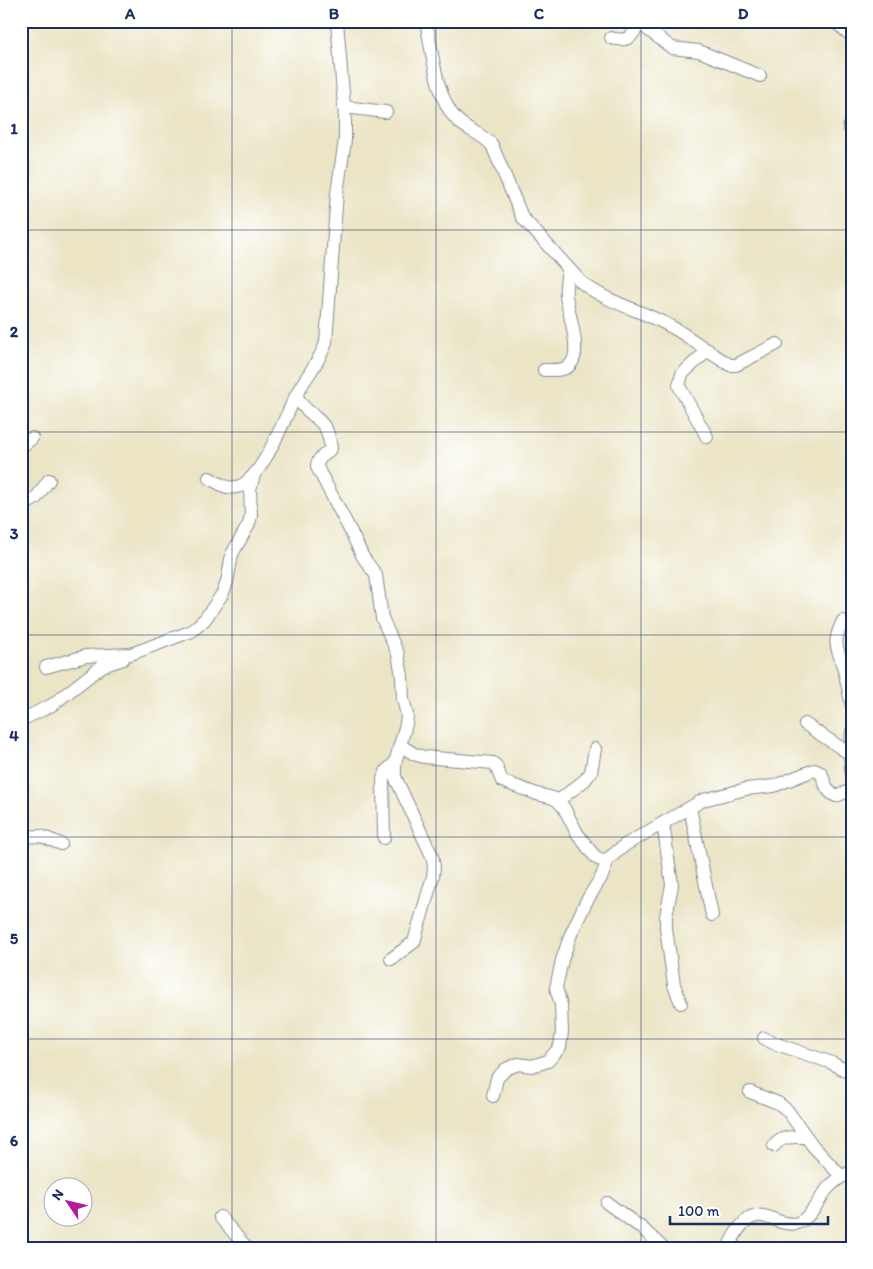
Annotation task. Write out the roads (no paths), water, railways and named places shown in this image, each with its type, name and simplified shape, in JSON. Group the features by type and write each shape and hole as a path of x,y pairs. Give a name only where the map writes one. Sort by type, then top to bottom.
{"street":[{"path":"209,478 226,488 241,486 249,480 277,437 298,391 322,353 326,342 337,193 345,140 337,21"},
{"path":"426,21 444,102 456,120 492,145 522,217 568,269 591,290 669,325 730,365 736,365 777,344"},
{"path":"834,21 852,36"},
{"path":"610,38 627,39 631,36 638,22 672,48 699,51 760,76"},
{"path":"344,107 386,112"},
{"path":"544,370 564,369 570,366 574,360 575,340 566,294 568,269"},
{"path":"707,437 679,386 682,374 708,350"},
{"path":"297,396 306,410 323,424 327,430 331,448 317,462 317,467 363,557 376,575 382,618 398,654 407,715 394,762 387,770 383,779 384,838"},
{"path":"21,447 32,438"},
{"path":"21,720 52,705 102,666 192,630 205,619 216,605 227,582 232,554 249,524 251,516 250,489 255,472"},
{"path":"21,507 36,498 49,480"},
{"path":"843,621 836,637 836,648 844,670 852,706"},
{"path":"46,667 86,656 131,654"},
{"path":"805,724 850,754"},
{"path":"852,732 850,754 852,777"},
{"path":"400,745 424,758 492,763 496,766 502,781 558,801 564,808 577,833 592,853 598,859 608,859"},
{"path":"558,801 585,780 590,772 595,749"},
{"path":"391,959 414,942 433,876 434,866 432,856 395,777 394,762"},
{"path":"493,1096 498,1078 506,1070 518,1064 532,1066 548,1061 560,1047 562,1032 561,1005 556,988 562,960 571,934 586,902 602,876 608,859 625,845 703,800 717,796 758,786 774,786 814,770 821,773 831,794 836,796 852,790"},
{"path":"690,808 712,915"},
{"path":"664,823 672,885 666,916 666,928 674,985 681,1002"},
{"path":"21,837 41,836 61,844"},
{"path":"764,1038 832,1063 852,1074"},
{"path":"728,1248 734,1235 744,1223 752,1218 761,1216 788,1224 798,1223 806,1218 828,1188 846,1174 806,1137 787,1110 778,1103 750,1092"},
{"path":"774,1146 778,1141 787,1137 806,1137"},
{"path":"607,1203 643,1229 663,1248"},
{"path":"220,1217 247,1248"}]}
